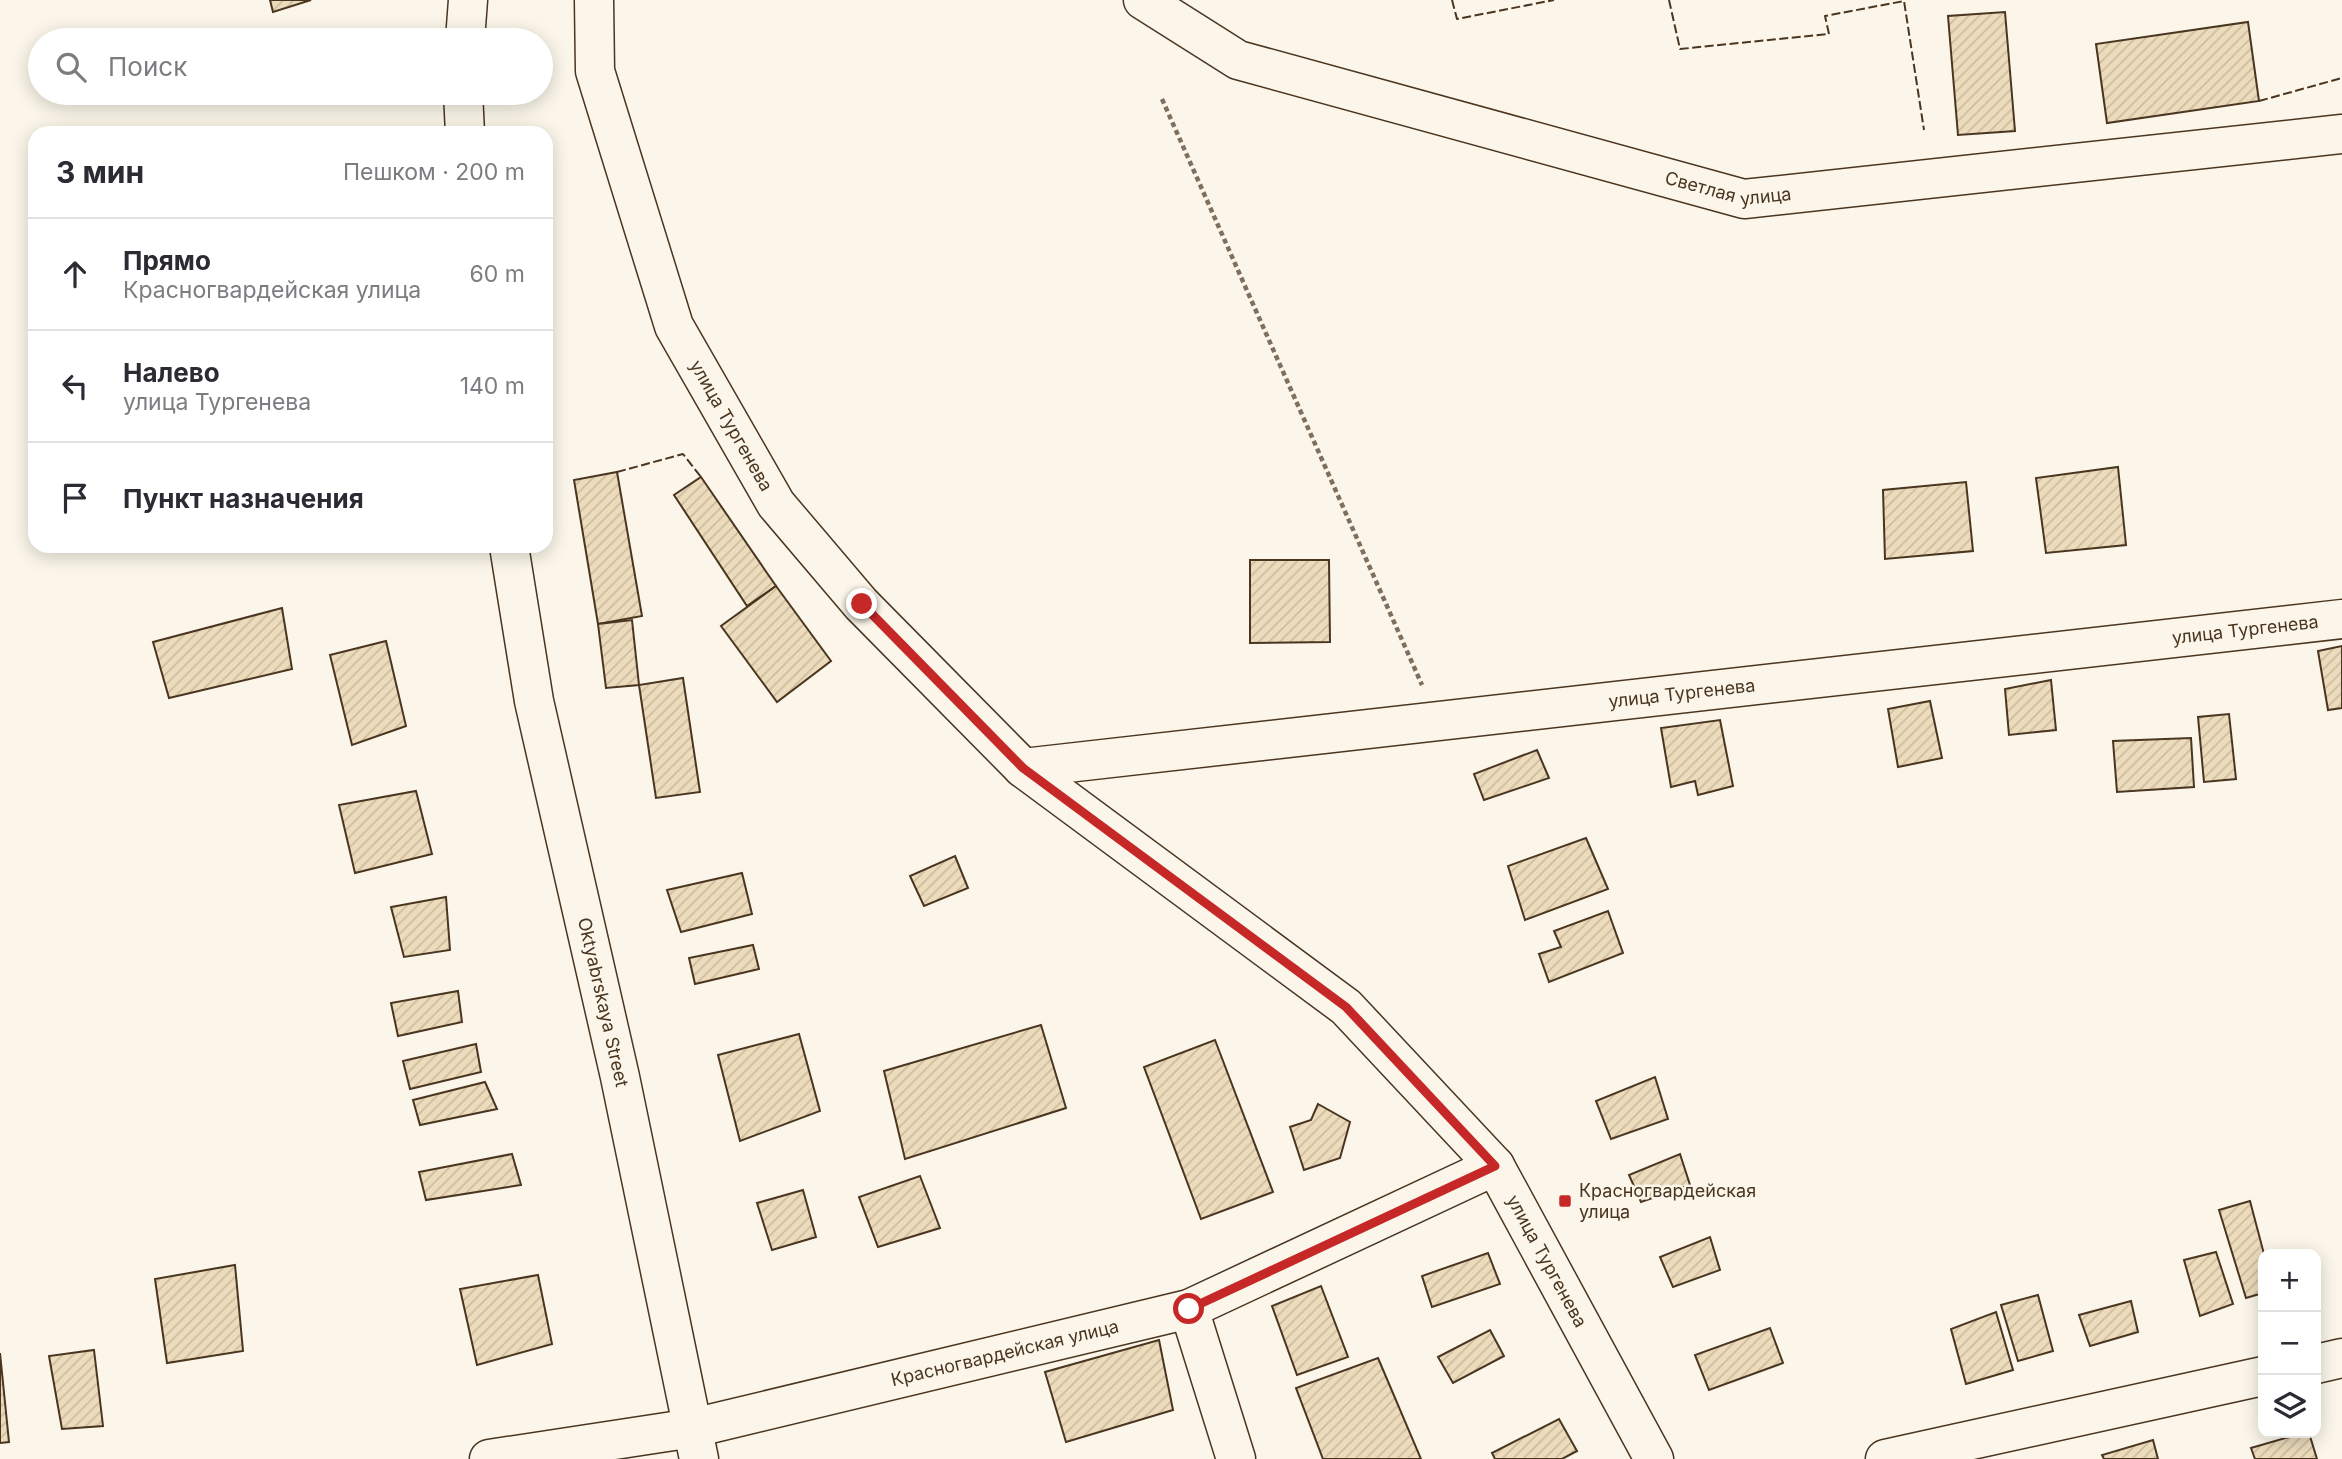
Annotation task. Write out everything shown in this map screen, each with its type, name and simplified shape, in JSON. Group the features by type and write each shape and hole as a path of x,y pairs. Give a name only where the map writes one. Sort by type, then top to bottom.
{"street":[{"path":"466,28 468,0"},
{"name":"улица Тургенева","path":"594,0 595,71 674,326 776,504 862,604 1023,768 1346,1007 1495,1166 1654,1459"},
{"name":"Светлая улица","path":"1143,0 1238,60 1744,199 2342,134"},
{"path":"464,105 465,126"},
{"name":"Oktyabrskaya Street","path":"510,553 534,701 620,1077 696,1443"},
{"name":"улица Тургенева","path":"1023,768 2342,619"},
{"name":"Красногвардейская улица","path":"489,1459 696,1443 1189,1309 1495,1166"},
{"path":"1189,1309 1236,1459"},
{"path":"2321,1363 2342,1358"},
{"path":"1885,1459 2258,1377"}],"path":[{"path":"1162,99 1422,685"}],"building":[{"path":"270,0 311,0 273,12"},
{"path":"2005,12 2015,131 1958,135 1948,16"},
{"path":"2248,22 2259,101 2107,123 2096,44"},
{"path":"2118,467 2126,545 2046,553 2036,478"},
{"path":"617,472 642,616 598,624 574,480"},
{"path":"701,477 776,586 747,606 674,495"},
{"path":"1966,482 1973,551 1885,559 1883,490"},
{"path":"1250,560 1329,560 1330,642 1250,643"},
{"path":"776,586 831,661 777,702 721,626"},
{"path":"282,608 292,669 169,698 153,642"},
{"path":"632,620 639,685 606,688 598,624"},
{"path":"386,641 406,726 352,745 330,655"},
{"path":"2342,646 2342,708 2328,710 2318,651"},
{"path":"683,678 700,792 656,798 639,685"},
{"path":"2051,680 2056,730 2009,735 2005,689"},
{"path":"1930,701 1942,758 1898,767 1888,709"},
{"path":"2229,714 2236,779 2204,782 2198,717"},
{"path":"1720,720 1733,786 1698,795 1695,781 1671,787 1661,728"},
{"path":"2191,738 2194,787 2117,792 2113,741"},
{"path":"1537,750 1549,778 1484,800 1474,774"},
{"path":"416,791 432,854 355,873 339,805"},
{"path":"1586,838 1608,889 1525,920 1508,866"},
{"path":"955,856 968,888 924,906 910,876"},
{"path":"742,873 752,914 681,932 667,890"},
{"path":"446,897 450,950 404,957 391,907"},
{"path":"1608,911 1623,953 1549,982 1539,954 1561,947 1554,931"},
{"path":"753,945 759,969 695,984 689,958"},
{"path":"458,991 462,1022 398,1036 391,1003"},
{"path":"1041,1025 1066,1108 905,1159 884,1071"},
{"path":"799,1034 820,1111 740,1141 718,1055"},
{"path":"1215,1040 1273,1192 1201,1219 1144,1067"},
{"path":"476,1044 481,1072 410,1089 403,1061"},
{"path":"1655,1077 1668,1119 1611,1139 1596,1101"},
{"path":"485,1082 497,1109 420,1125 413,1100"},
{"path":"1318,1104 1350,1122 1340,1158 1304,1170 1290,1127 1311,1120"},
{"path":"512,1154 521,1185 426,1200 419,1172"},
{"path":"1680,1154 1690,1185 1641,1202 1629,1175"},
{"path":"920,1176 940,1228 878,1247 859,1197"},
{"path":"803,1190 816,1237 772,1250 757,1203"},
{"path":"2250,1201 2263,1249 2258,1249 2258,1294 2246,1298 2219,1210"},
{"path":"1710,1237 1720,1270 1673,1287 1660,1257"},
{"path":"2216,1252 2233,1304 2200,1316 2184,1260"},
{"path":"1488,1253 1500,1284 1432,1307 1422,1276"},
{"path":"235,1265 243,1351 167,1363 155,1279"},
{"path":"538,1275 552,1344 477,1365 460,1289"},
{"path":"1321,1286 1348,1357 1297,1375 1272,1306"},
{"path":"2038,1295 2053,1351 2018,1361 2001,1305"},
{"path":"2131,1301 2138,1332 2090,1346 2079,1315"},
{"path":"1996,1312 2013,1370 1966,1384 1951,1329"},
{"path":"1770,1328 1783,1363 1709,1390 1695,1355"},
{"path":"1490,1330 1504,1356 1453,1383 1438,1357"},
{"path":"1159,1340 1173,1410 1066,1442 1045,1372"},
{"path":"94,1350 103,1426 62,1429 49,1356"},
{"path":"0,1353 9,1442 0,1443"},
{"path":"1378,1358 1421,1459 1323,1459 1296,1388"},
{"path":"1559,1419 1577,1451 1562,1459 1495,1459 1492,1453"},
{"path":"2286,1438 2311,1438 2317,1459 2255,1459 2251,1448"},
{"path":"2153,1440 2158,1459 2104,1459 2102,1455"}],"fence":[{"path":"1452,0 1457,19 1554,0"},
{"path":"1669,0 1680,49 1829,34 1825,16 1904,1 1924,130"},
{"path":"2259,101 2342,78"},
{"path":"617,472 683,454 701,477"}],"place":[{"name":"Красногвардейская улица","path":"1565,1201"}],"route":[{"path":"862,604 1023,768 1346,1007 1495,1166 1189,1309"}]}
